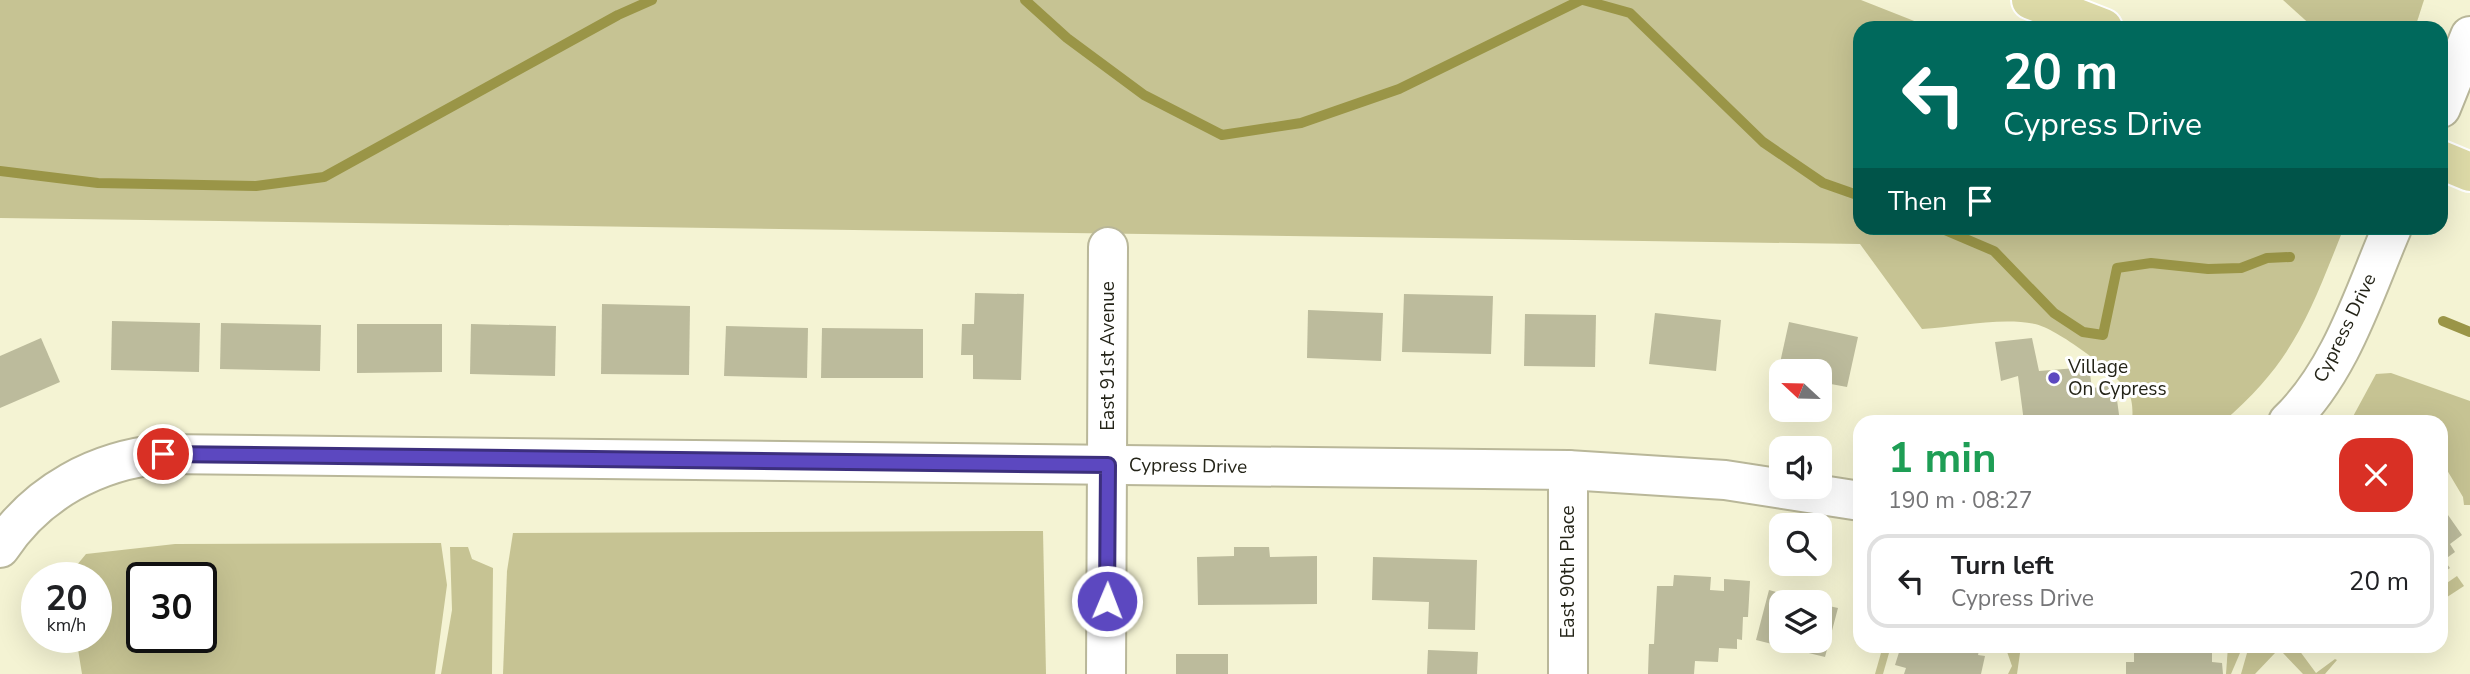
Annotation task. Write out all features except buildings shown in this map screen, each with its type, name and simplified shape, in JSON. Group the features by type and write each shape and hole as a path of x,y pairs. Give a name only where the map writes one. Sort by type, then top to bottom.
{"main road":[{"path":"2031,0 2085,21"},
{"path":"2448,163 2470,172"}],"street":[{"path":"2448,91 2470,36"},
{"name":"Cypress Drive","path":"2295,415 2307,404 2335,356 2389,235"},
{"name":"East 91st Avenue","path":"1106,674 1108,247"},
{"name":"Cypress Drive","path":"0,548 33,509 78,478 109,464 163,454 1569,470 1725,480 1853,500"},
{"name":"East 90th Place","path":"1568,674 1569,470"}],"shaded area":[{"path":"0,0 1861,0 1914,21 1853,21 1853,235 2341,235 2295,337 2266,379 2231,415 2132,415 2127,390 2111,373 2057,333 2044,327 2008,322 1922,329 1860,244 0,218"},
{"path":"2283,0 2424,0 2417,21 2306,21"},
{"path":"2391,373 2470,401 2470,505 2464,505 2463,497 2448,472 2448,415 2354,415 2376,374"},
{"path":"1043,531 1046,674 503,674 507,571 513,533"},
{"path":"441,543 447,585 435,674 82,674 79,653 112,653 112,562 79,562 86,554 175,544"},
{"path":"450,547 468,547 472,559 493,568 492,674 441,674 452,610"},
{"path":"2457,576 2464,586 2448,596 2448,582"},
{"path":"1881,653 1889,653 1883,674 1875,674"},
{"path":"2007,653 2020,653 2017,674 2008,674 2012,666"},
{"path":"2228,653 2240,653 2231,674 2226,674"},
{"path":"2247,653 2275,653 2255,674 2241,674"},
{"path":"2283,653 2301,653 2316,673 2337,660 2325,674 2303,674"}],"waterway":[{"path":"0,171 98,183 256,186 324,177 618,15 652,0"},
{"path":"1025,0 1067,38 1144,95 1222,135 1301,123 1399,89 1581,0"},
{"path":"1583,0 1630,13 1763,142 1823,183 1853,194"},
{"path":"1956,235 1994,251 2054,313 2083,332 2103,335 2117,268 2151,263 2208,269 2241,268 2267,258 2290,257"},
{"path":"2443,321 2470,332"}],"place":[{"name":"Village On Cypress","path":"2054,378"}],"route":[{"path":"163,454 1108,465 1107,601"}]}
